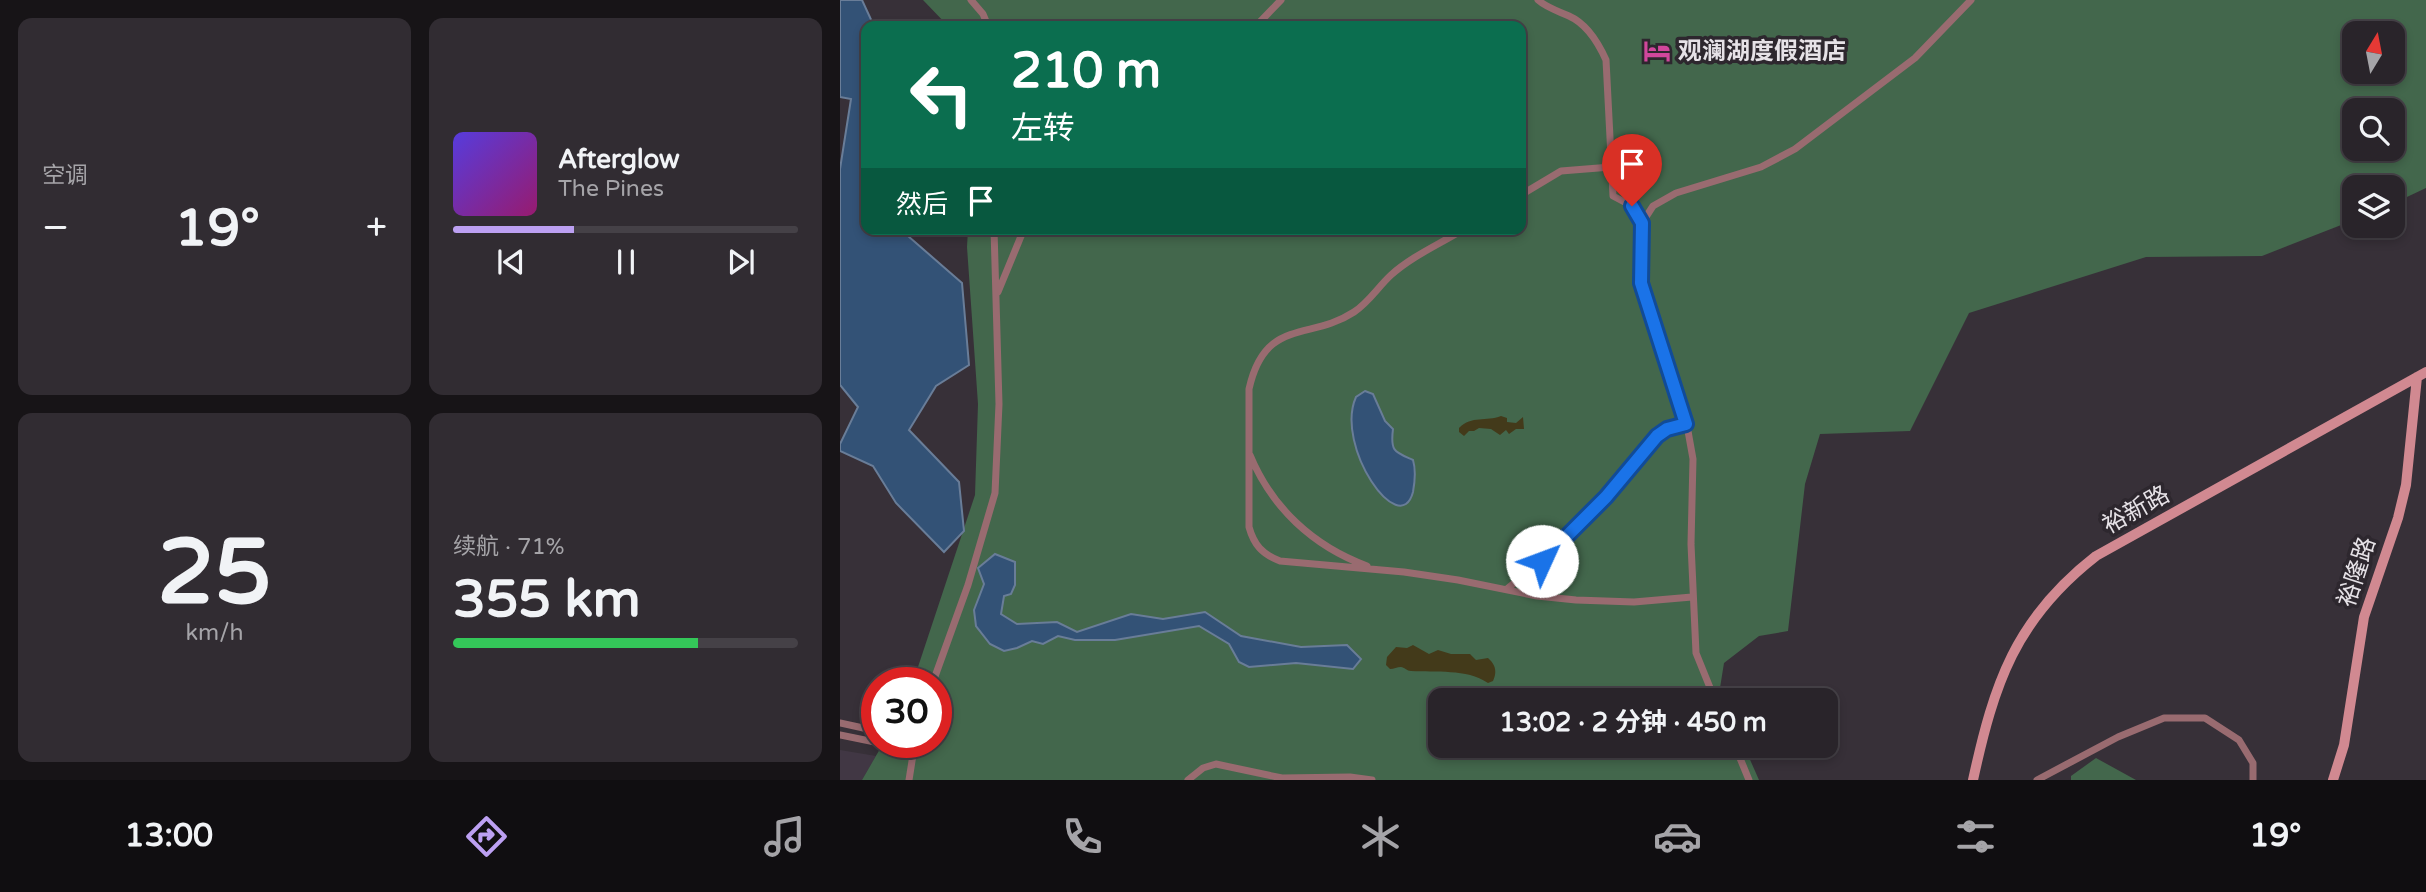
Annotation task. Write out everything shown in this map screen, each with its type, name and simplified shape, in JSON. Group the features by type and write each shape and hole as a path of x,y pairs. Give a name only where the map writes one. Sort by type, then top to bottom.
{"street":[{"path":"971,0 986,21"},
{"path":"1261,21 1282,0"},
{"path":"1538,0 1555,11 1572,17 1597,39 1606,60 1613,196 1632,206 1642,223 1641,283 1686,424 1693,459 1691,544 1696,653 1711,688"},
{"path":"1642,223 1653,206 1676,193 1761,167 1795,149 1915,58 1971,0"},
{"path":"1526,192 1561,171 1611,167"},
{"path":"938,667 968,585 995,493 999,404 994,235"},
{"path":"996,296 1021,235"},
{"path":"1454,235 1399,268 1356,311 1338,320 1287,335 1269,348 1256,367 1249,389 1249,527 1259,549 1280,561 1444,578 1537,596 1595,602 1692,597"},
{"name":"裕新路","path":"1973,780 1989,715 2007,662 2035,616 2083,566 2096,556 2422,374"},
{"name":"裕隆路","path":"2333,780 2344,745 2364,617 2398,518 2406,485 2422,374"},
{"path":"1507,589 1542,561 1583,522 1657,436 1667,429 1686,424"},
{"path":"1248,451 1264,484 1294,522 1333,551 1377,569"},
{"path":"2037,780 2118,737 2164,718 2205,718 2239,740 2253,763 2253,780"},
{"path":"840,723 861,728"},
{"path":"840,735 861,738"},
{"path":"909,780 912,758"},
{"path":"1740,758 1749,780"},
{"path":"1188,780 1203,768 1216,764 1282,778 1350,777 1372,780"}],"shaded area":[{"path":"840,750 861,754 861,758 875,758 862,780 840,780"}],"green space":[{"path":"923,0 2426,0 2426,188 2405,198 2405,175 2342,175 2342,225 2262,256 2146,257 1969,313 1910,431 1820,434 1805,484 1788,631 1759,636 1724,663 1720,688 1428,688 1428,758 1749,758 1759,780 862,780 875,758 952,758 952,667 918,667 975,495 978,404 968,235 1526,235 1526,21 943,21"},
{"path":"2096,758 2136,780 2071,780 2071,776"}],"sand":[{"path":"1501,416 1507,418 1507,422 1516,423 1523,417 1524,429 1516,429 1509,434 1506,430 1500,435 1491,429 1479,428 1464,436 1459,432 1459,428 1469,421"},
{"path":"1413,645 1429,654 1438,650 1451,654 1470,654 1476,660 1488,658 1495,669 1493,681 1488,683 1461,673 1411,671 1401,667 1390,669 1386,665 1387,657 1396,647 1407,648"}],"water":[{"path":"840,0 862,0 872,21 861,21 861,235 908,235 962,283 969,365 936,386 909,430 959,482 964,531 944,552 896,503 873,466 840,451 840,444 858,407 840,385 840,169 851,99 840,97"},
{"path":"1365,391 1373,394 1385,421 1393,429 1392,442 1395,450 1413,460 1414,488 1406,504 1396,505 1383,496 1361,462 1354,439 1352,417 1356,397"},
{"path":"995,554 1015,562 1015,585 1011,594 1004,596 1001,614 1017,624 1057,622 1077,632 1131,614 1163,619 1205,612 1241,636 1301,647 1347,645 1361,659 1353,669 1296,663 1249,667 1239,662 1229,644 1199,626 1115,640 1075,640 1058,636 1043,644 1032,641 1004,651 990,644 976,626 974,610 984,584 978,568"}],"place":[{"name":"观澜湖度假酒店","path":"1657,51"}],"route":[{"path":"1542,561 1606,497 1657,436 1667,429 1686,424 1641,283 1642,223 1632,206"}]}
